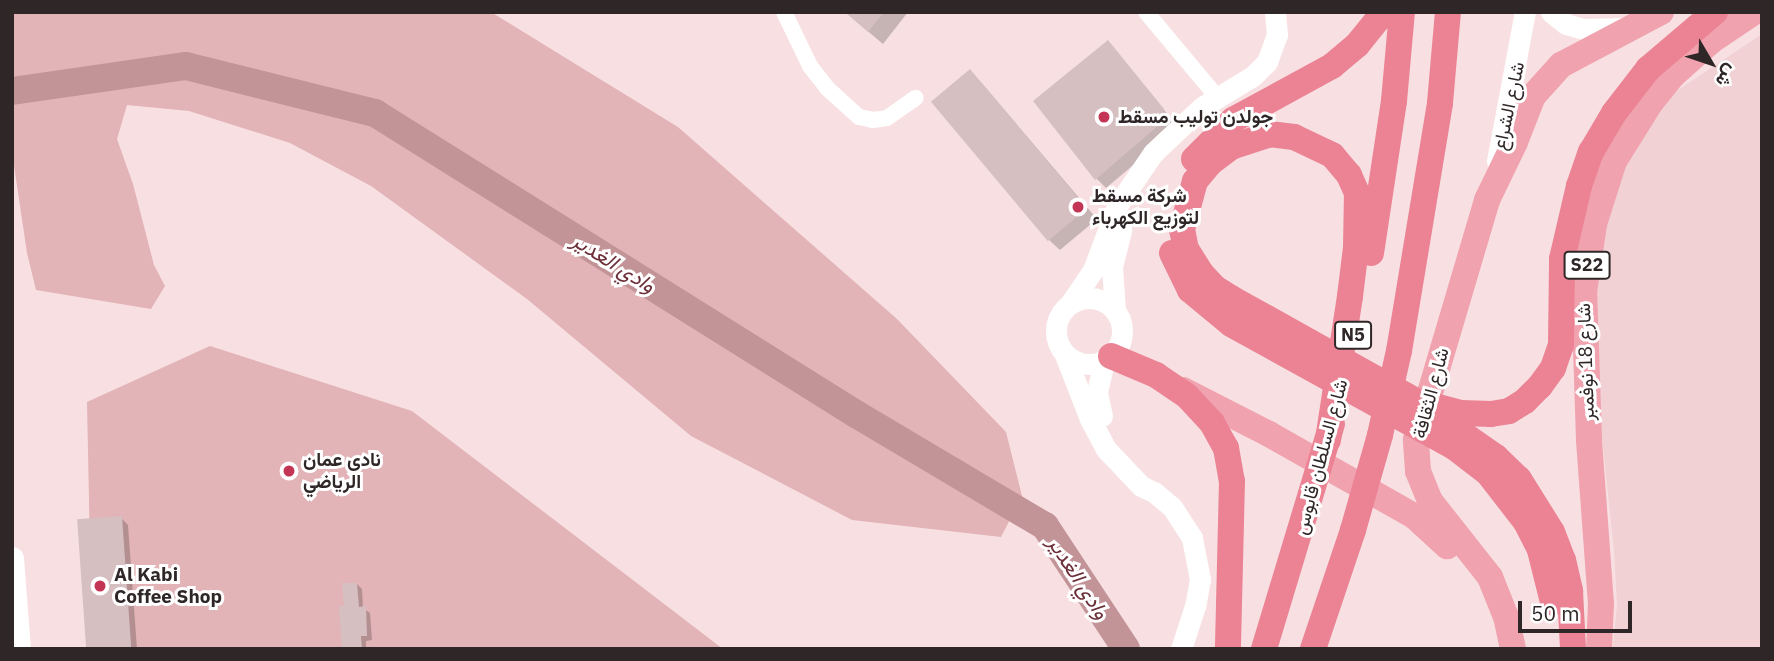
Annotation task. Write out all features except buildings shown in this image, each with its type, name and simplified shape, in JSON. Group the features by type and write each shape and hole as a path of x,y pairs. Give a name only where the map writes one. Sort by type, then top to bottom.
{"highway":[{"path":"1379,12 1377,20 1357,45 1332,66 1233,120 1204,147 1183,174 1169,209 1168,237 1173,259 1190,290 1231,324 1308,353 1414,400 1459,431 1519,479 1552,531 1570,591 1573,649"},
{"name":"شارع السلطان قابوس","path":"1265,649 1328,440 1364,292 1394,101 1402,12"},
{"name":"N5","path":"1314,649 1360,506 1399,351 1440,103 1448,12"},
{"path":"1459,431 1509,411 1525,401 1553,368 1561,345 1562,259 1579,186 1591,152 1614,113 1648,69 1715,12"},
{"path":"1328,440 1356,248 1357,193 1349,176 1332,155 1294,136 1270,134 1231,147 1211,162 1195,181 1182,229 1186,249 1201,273 1215,288 1308,353 1459,431 1526,522 1549,580 1555,610 1555,649"},
{"path":"1107,359 1140,367 1172,384 1212,423 1230,459 1232,481 1228,649"}],"main road":[{"path":"1487,200 1515,142 1527,108 1541,84 1562,65 1661,12"},
{"name":"شارع 18 نوفمبر","path":"1599,649 1601,604 1589,439 1584,292 1594,223 1614,161 1628,134 1651,102 1673,75 1711,41 1754,12"},
{"name":"شارع الثقافة","path":"1487,200 1416,440 1416,456 1430,501 1490,578 1506,617 1513,649"},
{"path":"1172,384 1269,433 1414,516 1440,538 1472,580 1488,615 1496,649"},
{"path":"12,558 19,649"}],"street":[{"path":"784,12 810,66 827,88 859,117 873,120 887,118 916,98"},
{"path":"1146,12 1217,97"},
{"path":"1154,492 1141,486 1126,473 1106,449 1090,419 1055,333 1059,317 1089,278 1117,206 1140,170 1183,122 1217,97 1253,76 1267,62 1277,35 1275,12"},
{"path":"1181,649 1195,606 1199,565 1186,526 1172,507 1154,492 1123,456 1104,423 1097,392 1107,359 1122,334 1115,311 1112,282 1115,253 1123,225 1139,195 1163,162 1192,133 1230,105 1261,87 1278,70 1291,36 1289,12"},
{"name":"شارع الشراع","path":"1487,200 1510,103 1525,12"},
{"path":"1551,12 1566,23 1584,29 1632,28"},
{"path":"1070,304 1094,298 1115,311"},
{"path":"1065,355 1080,364 1107,359"}],"shaded area":[{"path":"12,12 491,12 678,127 897,319 1006,432 1022,496 1001,537 852,520 691,436 527,299 371,186 290,143 189,111 127,105 117,139 133,184 154,265 165,286 151,309 36,290 27,253 12,152"},
{"path":"1762,34 1762,649 1613,649 1617,604 1614,550 1593,354 1595,242 1631,151 1672,94"},
{"name":"نادي عمان الرياضي","path":"210,346 412,411 723,649 92,649 87,402"}],"waterway":[{"name":"وادي الغدير","path":"12,91 186,66 375,113 856,414 1045,526 1126,649"}],"place":[{"name":"جولدن توليب مسقط","path":"1104,117"},
{"name":"شركة مسقط لتوزيع الكهرباء","path":"1078,207"},
{"name":"نادي عمان الرياضي","path":"289,471"},
{"name":"Al Kabi Coffee Shop","path":"100,586"}]}
